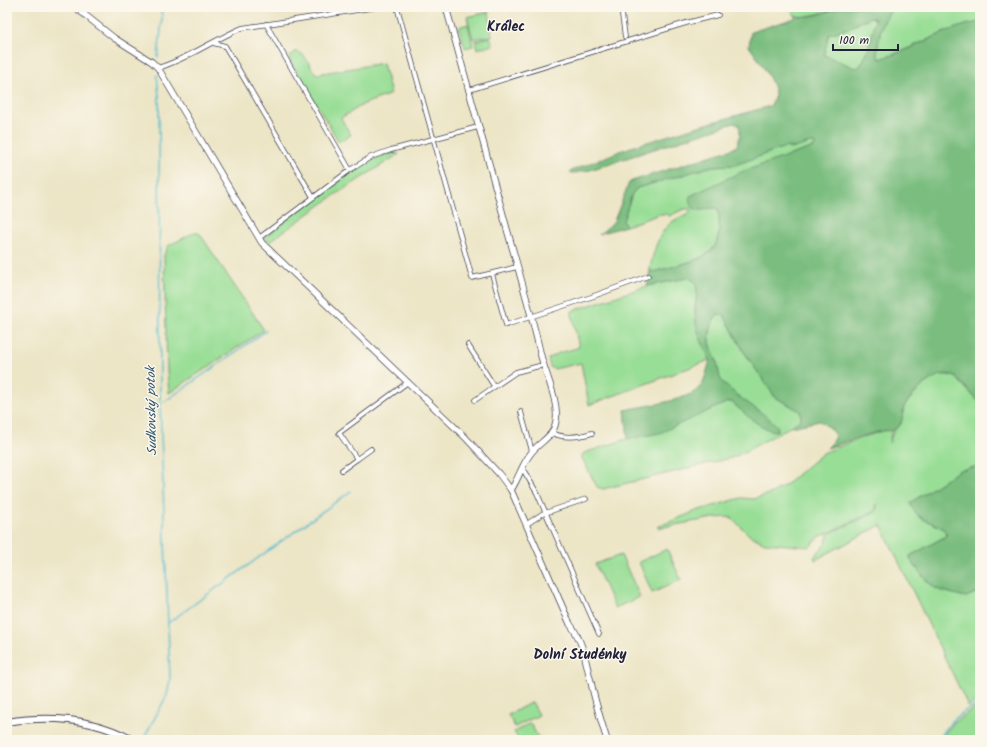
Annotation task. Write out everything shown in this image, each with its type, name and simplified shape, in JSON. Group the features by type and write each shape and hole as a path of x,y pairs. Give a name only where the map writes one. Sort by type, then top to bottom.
{"main road":[{"path":"7,722 35,719 68,720 94,724 120,733 133,740"}],"street":[{"path":"75,7 114,38 152,62 158,68 265,247 465,437 499,474 511,490 570,624 577,634 582,646 607,740"},
{"path":"158,68 177,62 242,28 377,7"},
{"path":"398,7 472,278 517,267"},
{"path":"446,7 478,127 532,317 543,365 552,389 557,414 552,433 532,451 511,490"},
{"path":"621,7 625,38"},
{"path":"469,90 686,23 718,15"},
{"path":"266,24 350,170"},
{"path":"213,43 225,46 313,197"},
{"path":"259,238 350,170 371,157 391,150 478,127"},
{"path":"492,274 506,325 648,276"},
{"path":"468,345 494,386"},
{"path":"475,400 516,372 543,365"},
{"path":"357,459 339,433 408,382"},
{"path":"520,412 532,451"},
{"path":"552,433 559,436 580,436 592,434"},
{"path":"342,470 371,449"},
{"path":"521,470 524,471 537,493 599,634"},
{"path":"527,524 546,512 586,499"}],"green space":[{"path":"790,7 841,7 803,17 795,15"},
{"path":"841,7 894,7 886,18 881,30 877,55 880,59 954,29 980,22 980,403 954,376 948,374 941,375 926,383 908,400 904,408 902,421 895,429 869,434 827,448 835,436 831,429 820,421 790,427 801,419 800,411 775,397 744,352 724,315 718,314 711,325 710,342 721,380 736,394 773,422 778,427 777,431 759,425 732,402 728,402 660,433 628,439 625,410 684,397 698,389 706,376 710,360 696,325 696,283 692,279 687,278 647,286 650,270 653,272 700,258 711,251 717,242 719,225 718,209 696,209 689,201 690,196 741,172 814,147 816,143 794,148 785,147 735,165 713,166 637,188 632,194 623,221 626,226 599,234 614,221 629,183 732,149 737,146 740,133 739,125 734,123 590,170 570,173 571,171 625,149 770,106 775,95 774,90 765,69 749,46 751,32 795,18 795,15 811,16","holes":["871,17 875,19 870,44 859,67 855,68 824,55 829,34 846,29"]},
{"path":"894,7 980,7 980,22 954,28 905,50 880,59 877,55 881,30 886,18"},
{"path":"489,12 492,36 473,39 467,17"},
{"path":"871,17 875,19 872,37 865,58 859,67 855,68 824,55 828,34 846,29"},
{"path":"468,24 473,46 465,48 459,27"},
{"path":"490,37 493,45 477,49 475,41"},
{"path":"295,52 299,52 305,57 317,74 383,63 391,94 364,104 341,118 351,135 339,142 289,59"},
{"path":"816,143 814,147 788,156 712,208 718,209 718,237 714,247 706,255 684,264 653,272 650,270 658,241 665,229 675,220 686,216 691,210 684,209 669,216 666,214 660,214 626,226 623,221 632,194 637,188 713,166 735,165 785,147 791,149"},
{"path":"392,152 399,154 335,195 269,242 264,238 286,220 355,170 370,160"},
{"path":"195,232 200,234 264,330 169,393 164,255 168,246"},
{"path":"687,278 696,283 696,319 710,360 589,405 581,363 554,369 550,367 548,359 559,353 579,347 572,311 647,286"},
{"path":"718,314 724,315 744,352 775,397 800,411 801,419 797,423 731,458 603,489 597,487 582,458 584,453 633,437 728,402 731,402 760,425 737,396 722,382 719,376 717,361 712,352 709,337 713,321"},
{"path":"941,375 954,376 980,403 980,466 960,470 910,503 919,517 944,529 947,534 946,536 910,556 912,562 925,579 935,588 966,597 980,591 980,698 968,706 881,525 815,560 814,557 826,543 830,533 876,512 877,503 875,511 819,537 810,547 765,543 749,535 731,517 714,518 657,527 696,511 741,498 754,499 772,493 787,484 823,453 858,439 892,428 889,443 894,430 901,424 904,406 923,385 932,378"},
{"path":"980,466 980,591 966,597 935,588 925,579 910,559 910,556 946,536 947,534 943,528 920,517 910,503 960,470"},
{"path":"667,549 681,580 652,593 639,562"},
{"path":"621,555 640,597 615,608 595,564"},
{"path":"532,702 539,715 515,727 508,715"},
{"path":"980,704 980,740 940,740 953,723"},
{"path":"530,723 539,739 519,740 514,732"}],"waterway":[{"name":"Sudkovský potok","path":"158,57 162,20 161,7"},
{"name":"Sudkovský potok","path":"143,740 167,695 170,679 160,404 159,97 157,75"},
{"path":"161,404 266,331"},
{"path":"168,623 351,491"},
{"path":"939,740 952,722 980,701"}],"district":[{"name":"Králec","path":"506,27"},
{"name":"Dolní Studénky","path":"580,655"}]}
